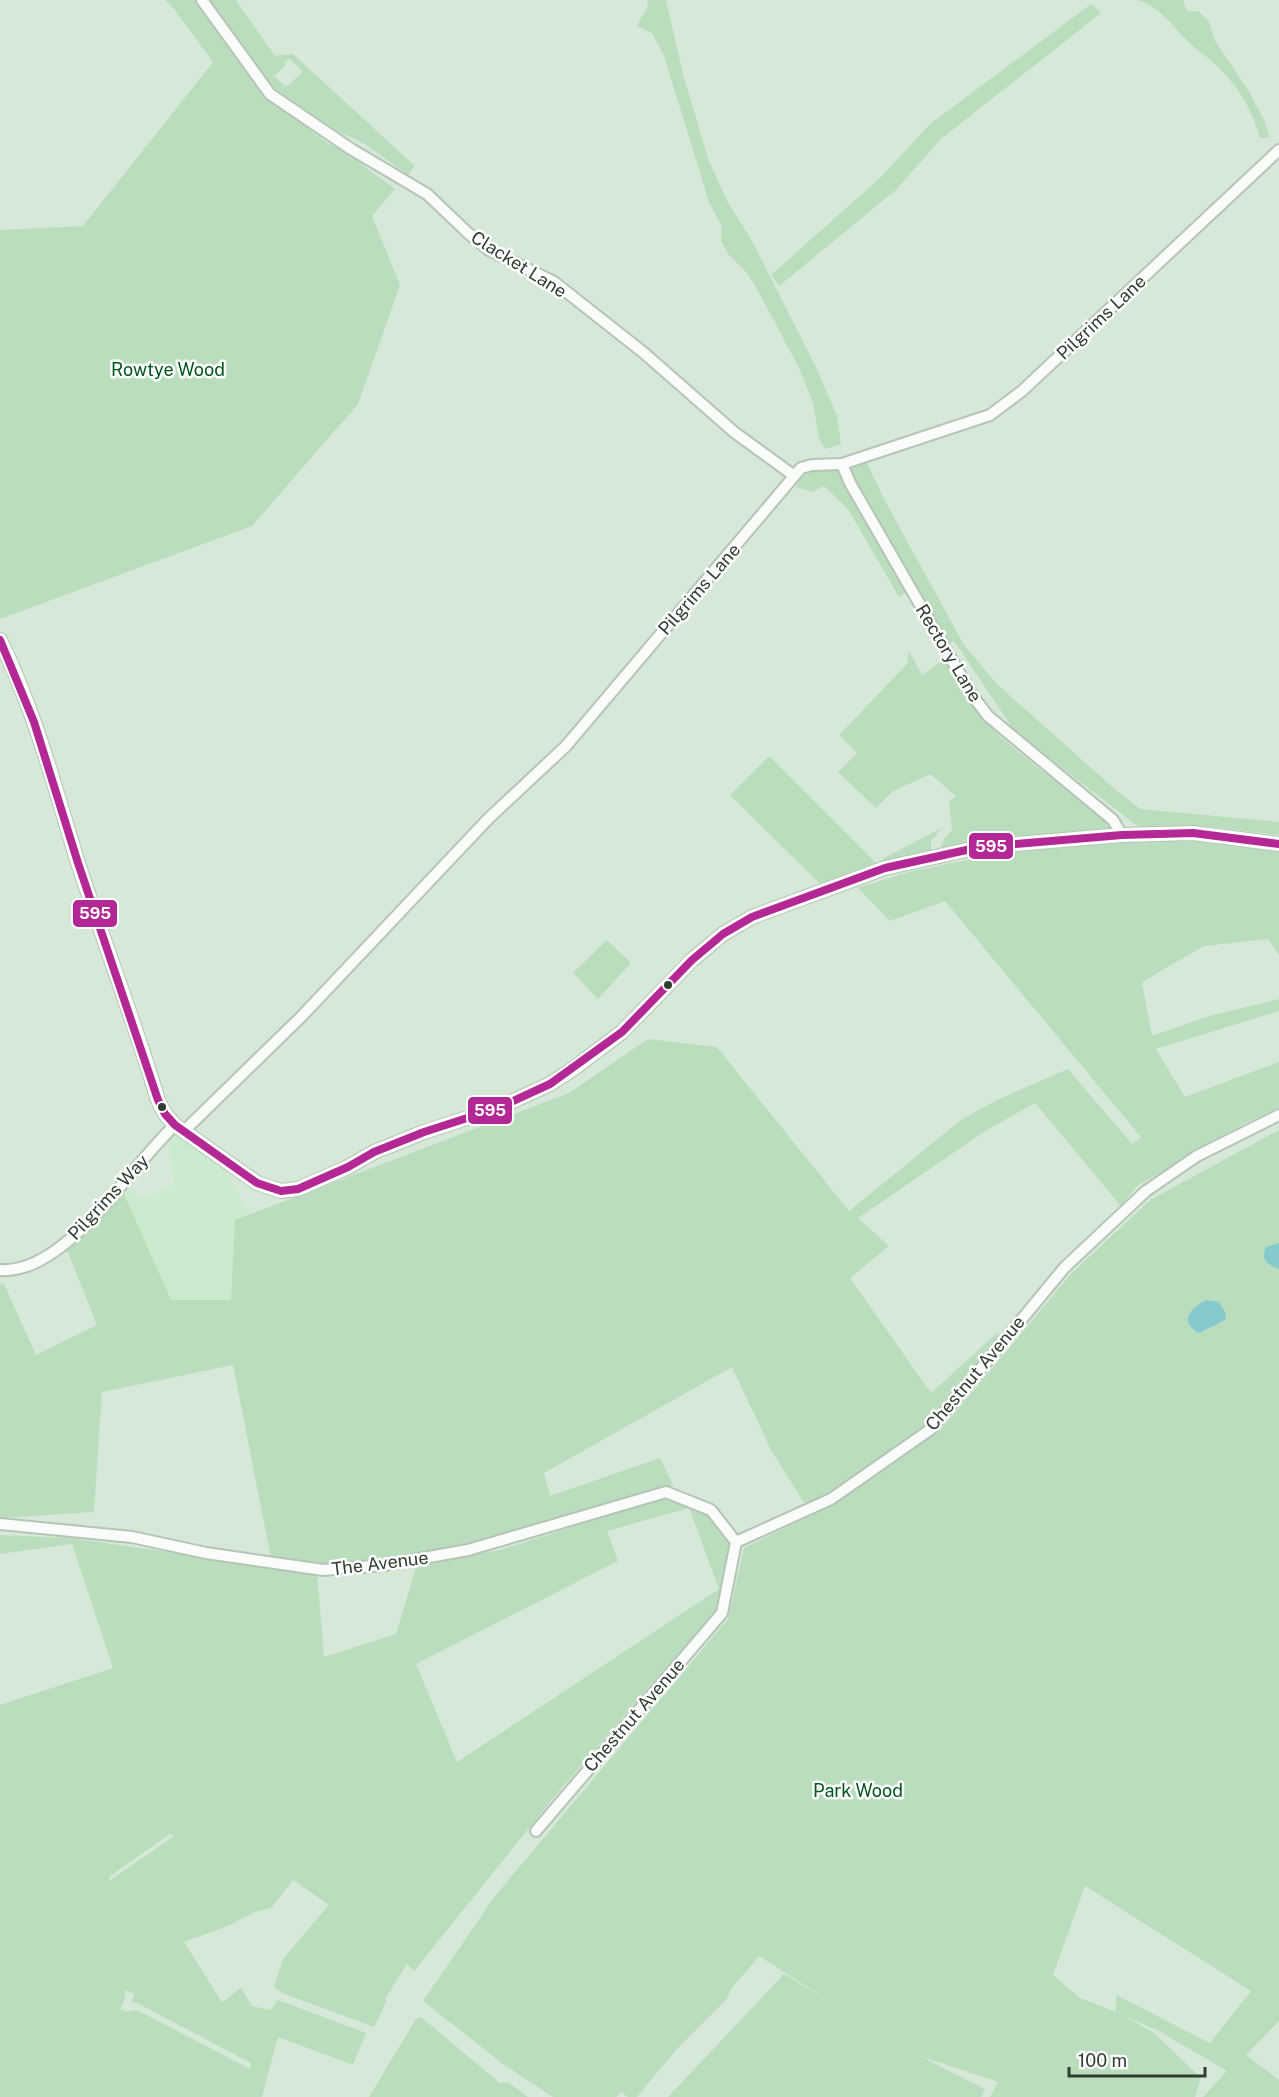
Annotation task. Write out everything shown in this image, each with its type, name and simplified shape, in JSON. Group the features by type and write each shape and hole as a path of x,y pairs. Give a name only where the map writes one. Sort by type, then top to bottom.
{"main road":[{"path":"0,640 25,697 86,886 131,1012 158,1100 165,1114 180,1128 257,1183 281,1191 298,1189 348,1167 374,1152 424,1132 498,1108 550,1084 622,1032 692,960 723,934 752,917 885,868 980,847 1122,835 1193,833 1279,844"}],"street":[{"name":"Clacket Lane","path":"202,0 270,94 351,149 427,194 489,250 554,282 644,353 734,432 793,475"},
{"name":"Pilgrims Lane","path":"180,1128 301,1017 488,819 566,746 783,490 793,475 801,468 812,465 842,464 990,415 1022,391 1279,150"},
{"name":"Rectory Lane","path":"842,464 850,483 972,695 988,716 1113,820 1122,835"},
{"name":"Chestnut Avenue","path":"536,1831 722,1613 736,1542 831,1499 931,1429 1065,1268 1146,1191 1197,1156 1279,1115"},
{"name":"Pilgrims Way","path":"0,1270 25,1267 61,1247 116,1194 164,1136 180,1128"},
{"name":"The Avenue","path":"0,1524 132,1537 206,1553 323,1570 386,1565 468,1550 666,1492 711,1510 736,1542"}],"shaded area":[{"path":"176,1134 189,1139 226,1171 249,1214 235,1220 231,1300 171,1300 123,1192 127,1185 143,1198 174,1183 169,1147 164,1140"}],"green space":[{"name":"Rowtye Wood","path":"165,0 194,0 267,97 327,143 341,149 395,189 372,216 400,285 358,404 252,526 0,619 0,230 83,226 213,62"},
{"path":"207,0 236,0 275,56 293,54 415,166 408,175 365,144 337,131 282,96 249,59","holes":["290,59 303,72 286,87 274,76 286,65 284,62"]},
{"path":"647,0 666,0 684,78 709,161 728,203 751,239 815,365 837,416 841,444 825,449 819,438 813,403 799,368 756,287 746,272 729,255 721,241 722,227 709,202 664,56 652,33 637,26 648,6"},
{"path":"1137,0 1183,0 1187,11 1198,11 1209,21 1215,41 1247,88 1270,137 1260,138 1252,115 1234,84 1226,75 1160,13 1146,3"},
{"path":"1091,4 1101,13 941,139 896,190 779,286 771,275 881,177 930,124"},
{"path":"867,463 884,499 964,645 998,685 1140,809 1279,822 1279,835 1213,827 1139,827 1016,733 954,641 949,644 858,488 850,468"},
{"path":"814,469 838,469 907,592 899,597 848,509 824,486 813,492 796,487 802,477"},
{"path":"909,651 922,675 945,659 973,704 992,728 1021,755 1084,803 1113,830 1061,836 991,838 940,850 944,839 952,830 949,801 956,796 930,774 892,792 876,808 838,772 857,753 839,735 907,664"},
{"path":"769,756 877,864 884,858 942,828 931,841 931,851 822,886 730,795"},
{"path":"1133,839 1190,840 1279,850 1279,955 1268,939 1204,946 1142,982 1152,1036 1209,1016 1279,999 1279,1011 1156,1049 1185,1097 1279,1062 1279,1107 1243,1124 1137,1186 1121,1206 1035,1103 987,1130 858,1218 889,1246 850,1278 931,1393 998,1332 1000,1340 927,1425 829,1494 807,1504 803,1501 771,1450 732,1367 544,1473 550,1496 660,1458 673,1485 450,1551 328,1567 271,1558 233,1365 102,1392 94,1512 0,1518 0,1283 4,1284 36,1355 97,1325 67,1250 123,1192 171,1300 231,1300 235,1220 569,1093 648,1039 717,1047 849,1211 961,1120 999,1099 1068,1069 1132,1144 1141,1137 945,901 890,921 858,888 909,872 1025,848"},
{"path":"607,940 631,963 598,999 573,973"},
{"name":"Park Wood","path":"1279,1130 1279,2021 1246,2055 1279,2080 1279,2097 1203,2097 1227,2071 1157,2030 1125,2016 1154,2033 1201,2078 1195,2097 990,2097 998,2082 920,2056 985,2089 981,2097 668,2097 784,1974 837,2006 759,1956 732,1988 726,2000 676,2050 637,2097 628,2097 621,2092 616,2097 553,2097 503,2064 423,2001 495,1896 728,1619 744,1548 833,1505 943,1427 1071,1274 1150,1200","holes":["1085,1886 1251,1991 1210,2043 1116,1995 1116,2012 1080,1998 1053,1975"]},
{"path":"665,1497 706,1513 731,1542 725,1585 716,1610 559,1791 414,1971 407,1964 385,1999 387,2000 374,2027 282,1993 274,1987 283,1959 329,1905 293,1880 271,1908 255,1912 228,1926 184,1942 222,2002 241,1988 252,2006 271,2010 278,2000 366,2033 353,2065 278,2037 262,2097 0,2097 0,1705 113,1668 72,1544 0,1554 0,1535 70,1538 317,1573 324,1657 396,1634 417,1564 500,1550","holes":["689,1508 719,1589 457,1762 416,1664 618,1561 607,1531","170,1834 174,1836 109,1881 110,1876","124,1990 134,1994 132,2002 251,2063 250,2069 137,2010 127,2012 120,2009 125,1999"]},
{"path":"421,2017 500,2083 508,2082 528,2097 369,2097 416,2019"}],"water":[{"path":"1279,1243 1279,1269 1268,1264 1264,1252 1266,1247"},
{"path":"1206,1300 1219,1302 1226,1314 1225,1320 1199,1333 1189,1324 1189,1315 1195,1307"}],"transit line":[{"name":"595","path":"0,640 34,722 78,863 158,1100 165,1114 175,1125 257,1183 281,1191 298,1189 348,1167 374,1152 424,1132 498,1108 550,1084 622,1032 692,960 723,934 752,917 885,868 980,847 1122,835 1193,833 1279,844"}]}
